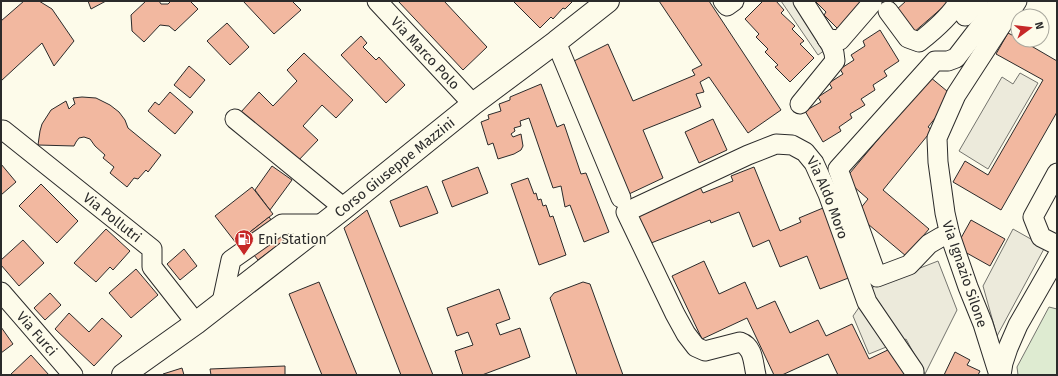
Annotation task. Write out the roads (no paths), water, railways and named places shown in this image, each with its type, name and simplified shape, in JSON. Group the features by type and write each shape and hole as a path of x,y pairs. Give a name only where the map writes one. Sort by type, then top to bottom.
{"main road":[{"name":"Corso Giuseppe Mazzini","path":"123,375 196,323 344,208 474,104 608,1"}],"street":[{"name":"Via Marco Polo","path":"377,1 474,104"},
{"path":"723,1 726,6 734,1"},
{"path":"800,104 835,61 834,53 827,39 803,1"},
{"path":"827,39 840,40 880,7 908,38 919,42 932,32 956,7 962,9 978,1"},
{"path":"950,235 941,237 929,244 909,265 877,278 838,169 935,61 948,61 956,58 1000,1"},
{"name":"Via Ignazio Silone","path":"1000,375 950,235 945,213 938,162 937,138 956,95 1018,1"},
{"path":"556,42 623,205 686,334 696,347 705,351 740,342 745,344 752,354 756,375"},
{"path":"234,119 344,208"},
{"name":"Via Pollutri","path":"3,130 152,249 152,267 196,323"},
{"name":"Via Aldo Moro","path":"623,205 776,144 792,145 805,152 814,163 828,194 867,302 914,371 914,375"},
{"path":"1057,173 1033,217 1042,237 1057,245"},
{"path":"1000,375 1008,348 1018,325 1057,257"},
{"name":"Via Furci","path":"1,292 73,375"}],"place":[{"name":"Eni Station","path":"244,256"}]}
